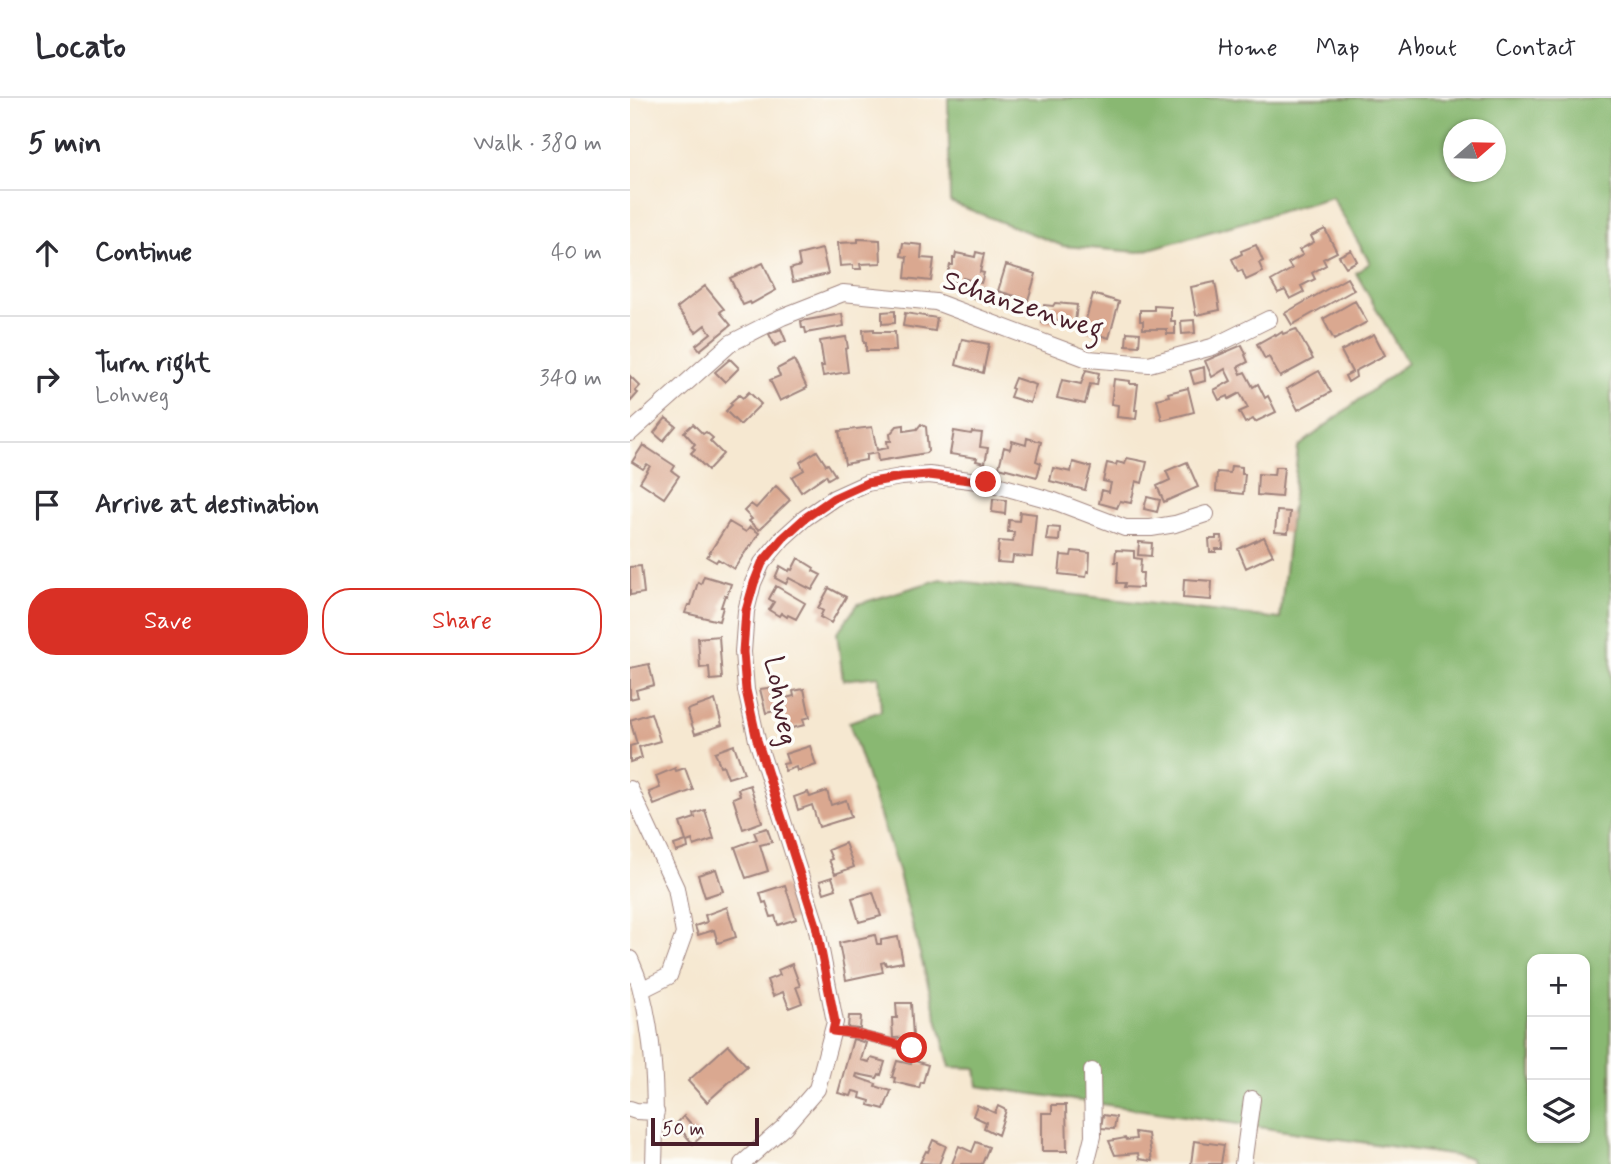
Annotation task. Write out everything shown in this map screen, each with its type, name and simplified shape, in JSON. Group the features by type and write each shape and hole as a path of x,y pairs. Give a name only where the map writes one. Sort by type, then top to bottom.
{"street":[{"name":"Schanzenweg","path":"630,433 731,342 782,317 843,293 936,302 1088,359 1149,364 1212,347 1269,318"},
{"name":"Lohweg","path":"742,1164 784,1127 817,1088 835,1022 816,925 757,740 746,690 743,652 746,611 762,563 805,518 834,498 867,483 901,477 929,475 986,482 1054,501 1125,528 1175,524 1206,514"},
{"path":"630,789 676,888 684,934 669,976 641,990"},
{"path":"630,959 641,990 653,1053 656,1112 654,1164"},
{"path":"1086,1164 1093,1136 1092,1071"},
{"path":"1243,1164 1252,1099"},
{"path":"630,1109 656,1112"}],"lane":[{"path":"833,1031 857,1034 912,1048"}],"green space":[{"path":"948,98 1611,98 1611,1164 1471,1164 1470,1158 978,1086 976,1068 950,1067 897,867 849,722 881,711 879,676 843,680 837,633 858,604 941,579 1280,619 1298,447 1407,363 1356,273 1370,263 1332,197 1139,252 1063,246 950,202"}],"building":[{"path":"1325,229 1337,252 1323,259 1326,265 1312,273 1315,279 1301,286 1304,292 1290,299 1285,290 1278,293 1271,281 1292,269 1288,263 1303,255 1299,250 1314,242 1311,236"},
{"path":"858,239 880,240 881,263 860,264 861,269 853,269 853,265 840,266 838,243 858,242"},
{"path":"903,243 922,245 921,258 934,259 931,281 905,278 907,257 901,256"},
{"path":"1256,245 1263,261 1259,263 1263,272 1246,280 1242,270 1238,272 1232,259 1242,254 1241,251"},
{"path":"822,249 828,274 793,282 790,269 800,266 798,255"},
{"path":"1351,250 1357,261 1346,267 1339,256"},
{"path":"976,252 984,254 980,272 984,273 981,283 963,278 962,283 946,279 956,253 975,257"},
{"path":"763,263 776,290 751,304 750,302 743,305 730,278"},
{"path":"1006,265 1036,274 1028,300 998,291"},
{"path":"1347,278 1354,290 1292,325 1285,313"},
{"path":"1215,282 1220,310 1196,315 1191,287"},
{"path":"705,286 724,309 720,312 731,325 700,350 696,345 711,333 705,325 696,332 677,308"},
{"path":"974,286 997,293 993,305 971,298"},
{"path":"1093,294 1119,302 1109,338 1083,330"},
{"path":"1355,301 1367,322 1334,340 1323,319"},
{"path":"1055,303 1077,305 1075,323 1055,320 1054,324 1042,323 1044,305 1053,306"},
{"path":"1154,306 1171,307 1175,334 1167,334 1167,329 1143,329 1140,310 1154,310"},
{"path":"895,311 895,323 882,324 882,312"},
{"path":"905,313 937,318 935,331 903,326"},
{"path":"842,314 844,326 806,333 805,328 802,328 801,321"},
{"path":"1194,320 1195,333 1182,334 1181,321"},
{"path":"781,329 786,341 775,346 769,334"},
{"path":"874,329 874,332 895,332 896,351 866,351 863,330"},
{"path":"1296,329 1313,359 1280,377 1269,357 1265,359 1257,344 1275,334 1276,336"},
{"path":"1127,332 1140,333 1139,346 1126,345"},
{"path":"1374,334 1385,355 1355,371 1356,377 1348,382 1345,376 1352,372 1341,351"},
{"path":"846,337 848,372 823,376 820,341"},
{"path":"962,339 989,344 983,373 956,365"},
{"path":"1242,345 1248,362 1238,367 1241,374 1245,372 1253,387 1258,384 1276,412 1255,422 1253,419 1245,423 1239,412 1248,408 1240,393 1229,399 1228,396 1219,400 1214,390 1231,381 1225,369 1212,377 1205,361"},
{"path":"730,359 739,368 725,382 715,372"},
{"path":"794,360 807,388 780,401 770,380 780,376 777,369"},
{"path":"1204,367 1205,381 1194,384 1190,371"},
{"path":"1086,370 1099,373 1097,385 1090,384 1085,404 1057,398 1062,380 1081,384"},
{"path":"1319,371 1331,392 1298,410 1287,389"},
{"path":"630,376 640,386 630,402"},
{"path":"1015,378 1036,385 1030,403 1010,397"},
{"path":"1114,379 1138,384 1136,419 1117,417 1118,405 1111,404"},
{"path":"1188,388 1194,412 1162,420 1157,399"},
{"path":"749,392 761,404 740,425 726,411 739,395 743,398"},
{"path":"666,418 676,426 663,441 654,433"},
{"path":"693,424 703,434 706,432 713,438 710,441 723,454 708,470 691,453 695,444 684,432"},
{"path":"921,424 926,427 926,453 878,461 877,453 866,455 866,460 845,464 839,431 872,427 877,450 888,448 887,441 891,441 890,434 897,426 904,425 904,431 917,429"},
{"path":"954,431 982,433 980,447 988,448 985,463 976,461 977,458 950,454"},
{"path":"1027,438 1041,442 1036,461 1041,463 1037,477 999,467 1004,447 1010,449 1012,441 1026,445"},
{"path":"643,445 675,466 672,471 679,476 664,498 640,482 650,466 647,464 643,469 632,462"},
{"path":"817,451 835,475 828,479 826,475 801,492 792,477 804,470 800,462"},
{"path":"1127,458 1147,462 1142,483 1136,481 1131,503 1120,501 1117,508 1099,503 1102,490 1109,492 1111,483 1103,481 1107,463 1125,464"},
{"path":"1073,462 1091,467 1085,490 1050,481 1053,468 1071,472"},
{"path":"1187,462 1198,487 1164,502 1157,486 1170,480 1166,471"},
{"path":"1231,466 1242,467 1242,474 1245,474 1243,494 1216,491 1217,472 1230,473"},
{"path":"1275,467 1284,467 1281,497 1257,495 1258,474 1274,475"},
{"path":"776,486 790,500 759,530 749,521 752,519 744,511 751,504 756,508"},
{"path":"1147,497 1160,500 1157,512 1144,509"},
{"path":"993,499 1006,500 1005,514 992,512"},
{"path":"1277,511 1290,512 1288,533 1275,532"},
{"path":"1020,512 1036,514 1032,557 1013,556 1012,563 997,562 999,541 1013,542 1014,532 1008,532 1009,520 1019,521"},
{"path":"729,522 746,532 750,527 759,533 734,569 718,559 716,562 707,557"},
{"path":"1048,527 1060,528 1059,541 1046,540"},
{"path":"1216,536 1222,536 1223,549 1210,552 1209,539 1216,539"},
{"path":"1264,537 1273,555 1246,568 1238,549"},
{"path":"1139,542 1152,543 1151,556 1138,555"},
{"path":"1116,550 1134,551 1134,558 1141,559 1142,588 1124,587 1125,583 1117,583"},
{"path":"1072,551 1090,553 1089,572 1087,571 1086,577 1059,574 1061,555 1071,556"},
{"path":"798,558 821,575 812,590 789,578 786,584 775,578 780,566 792,570"},
{"path":"641,566 644,593 630,595 630,567"},
{"path":"704,576 731,584 721,607 719,621 685,613 688,605 691,605 698,582 701,584"},
{"path":"1184,579 1212,581 1211,600 1183,598"},
{"path":"776,586 805,603 796,619 781,613 779,616 769,610 774,602 769,599"},
{"path":"829,588 846,597 831,623 820,617 823,611 818,608"},
{"path":"719,636 722,679 710,680 709,667 700,668 698,638"},
{"path":"649,664 654,685 636,690 638,697 630,699 630,668"},
{"path":"774,687 777,700 794,696 793,691 804,689 810,717 803,719 805,725 783,730 779,710 766,713 760,689"},
{"path":"715,700 722,725 695,734 687,710"},
{"path":"651,713 660,741 639,747 642,758 630,762 630,746 637,744 630,720"},
{"path":"734,745 744,773 728,778 715,752"},
{"path":"810,746 816,765 797,771 796,767 785,771 783,764 788,763 785,754"},
{"path":"675,768 676,771 685,768 693,790 654,805 649,792 660,788 656,776"},
{"path":"750,785 762,822 743,829 733,798 740,795 738,789"},
{"path":"827,791 831,805 846,800 851,817 819,827 812,805 798,810 794,797 808,792 810,797"},
{"path":"705,810 714,839 694,846 692,840 687,842 688,848 676,852 674,845 686,841 680,823 695,818 694,814"},
{"path":"767,828 772,842 760,845 768,871 746,878 735,847 757,839 754,832"},
{"path":"845,843 854,867 835,874 828,850"},
{"path":"716,869 723,891 705,897 698,875"},
{"path":"832,877 836,889 824,893 820,881"},
{"path":"785,885 796,919 778,925 775,916 771,917 766,902 763,903 760,893"},
{"path":"873,892 881,916 859,922 852,898"},
{"path":"727,907 736,937 718,943 714,930 698,935 695,926 707,922 705,915"},
{"path":"875,935 877,944 881,944 881,940 898,937 903,962 886,965 885,962 881,963 883,972 846,980 839,943"},
{"path":"792,964 800,986 796,987 802,1003 789,1008 783,992 773,996 767,980 780,975 778,970"},
{"path":"896,1003 911,1003 913,1037 893,1038 892,1018 897,1018"},
{"path":"849,1016 861,1016 860,1029 848,1028"},
{"path":"853,1039 866,1043 861,1060 869,1062 871,1058 885,1062 881,1075 877,1078 857,1074 856,1077 891,1091 884,1109 869,1105 870,1101 860,1098 861,1093 853,1091 851,1096 838,1093"},
{"path":"728,1045 747,1066 707,1102 688,1081"},
{"path":"912,1060 928,1065 919,1088 894,1082 895,1078 892,1077 897,1061 911,1064"},
{"path":"977,1105 995,1113 998,1106 1006,1110 998,1135 984,1128 986,1122 973,1116"},
{"path":"1052,1105 1066,1105 1067,1151 1042,1151 1042,1113 1052,1113"},
{"path":"1103,1115 1116,1117 1114,1129 1101,1128"},
{"path":"684,1116 702,1136 693,1144 676,1124"},
{"path":"1135,1132 1148,1134 1152,1161 1139,1159 1138,1153 1115,1155 1109,1141 1136,1139"},
{"path":"933,1140 946,1146 939,1164 920,1163 926,1151 928,1152"},
{"path":"1194,1141 1224,1145 1221,1164 1191,1164"},
{"path":"976,1142 989,1147 982,1164 952,1164 959,1146 972,1152"}],"route":[{"path":"912,1048 857,1034 833,1031 835,1022 816,925 757,740 746,690 743,652 746,611 762,563 805,518 834,498 867,483 901,477 929,475 986,482"}]}
